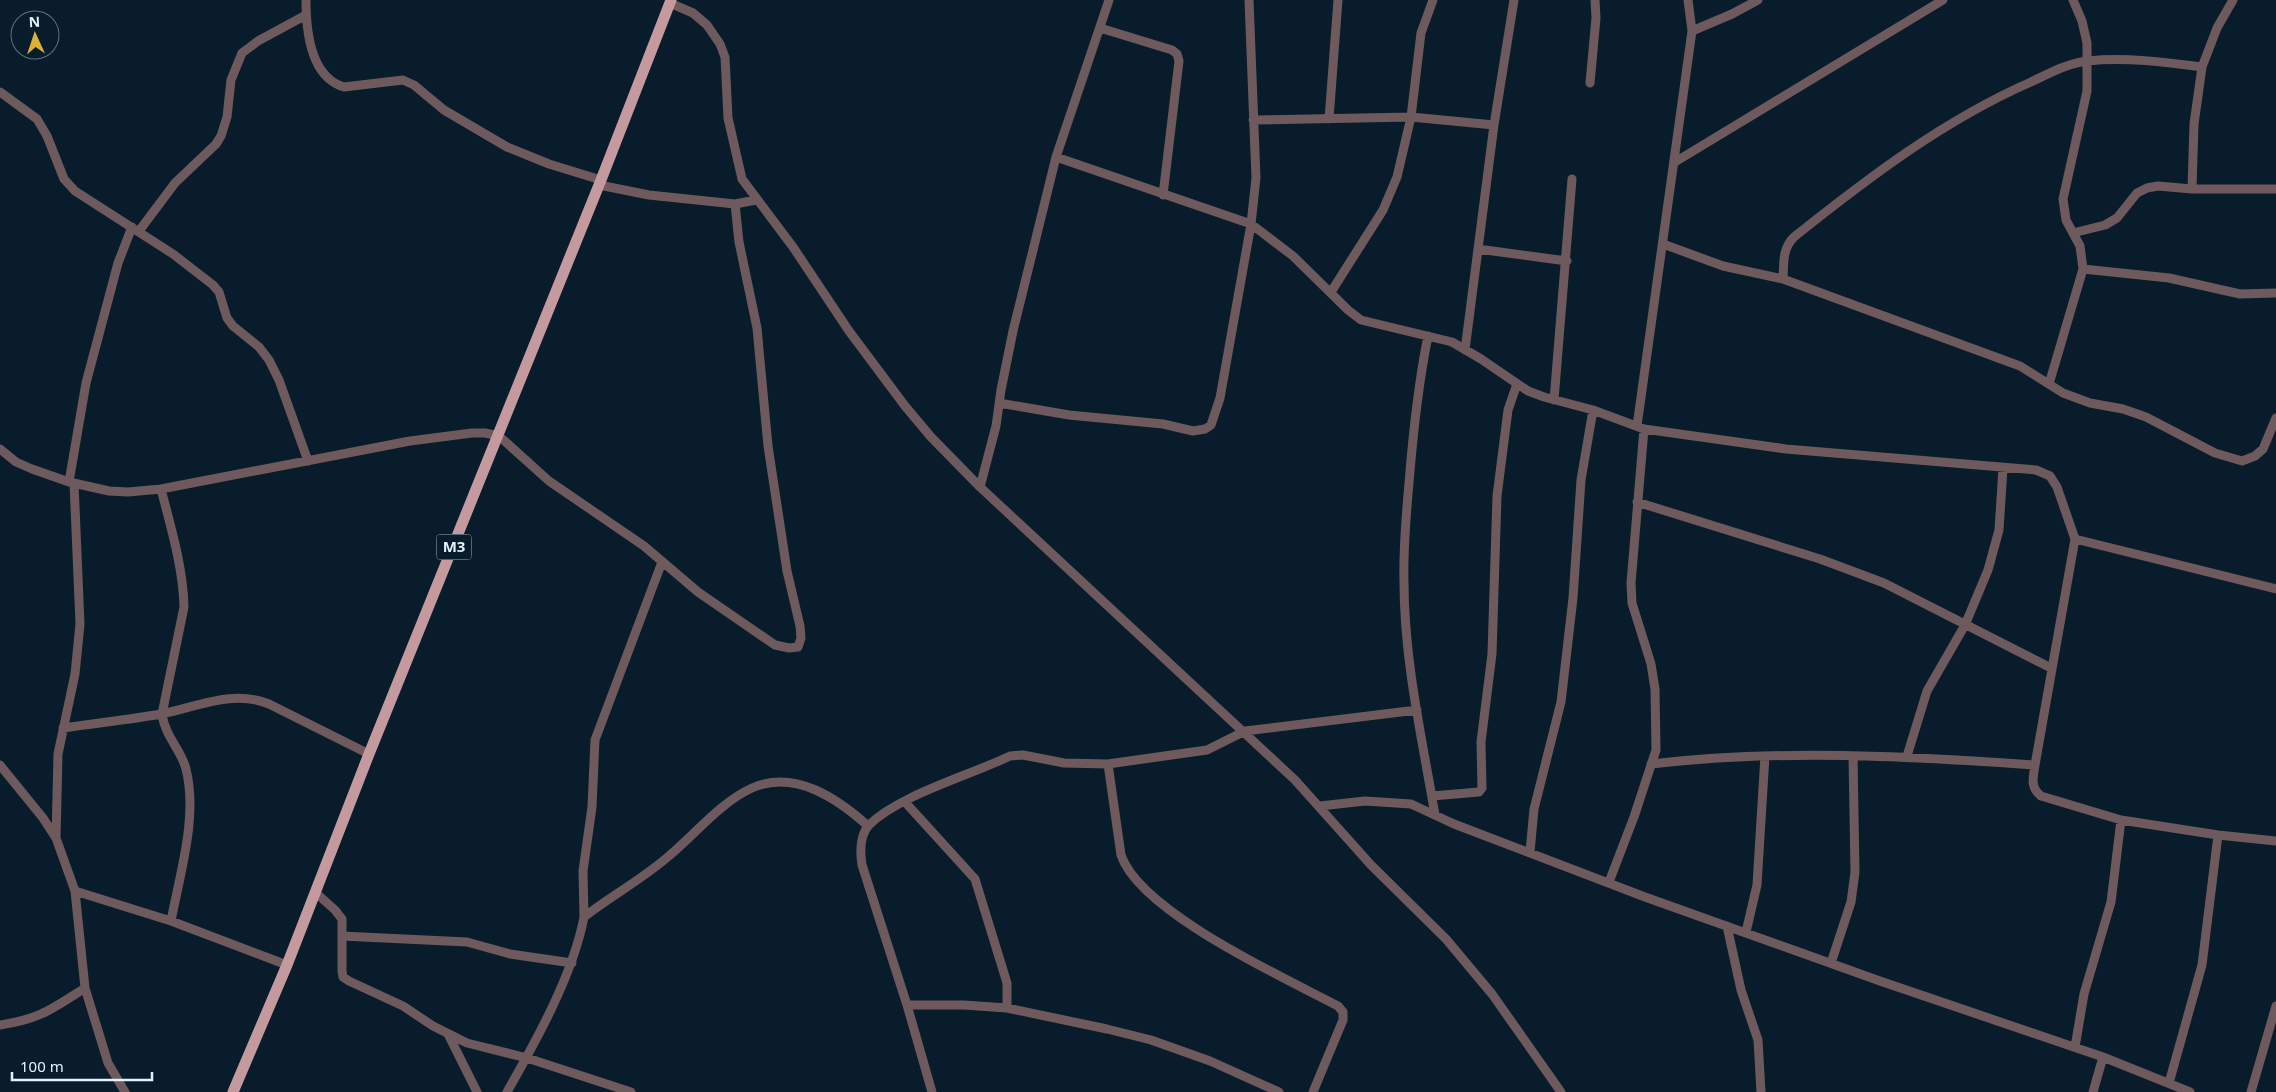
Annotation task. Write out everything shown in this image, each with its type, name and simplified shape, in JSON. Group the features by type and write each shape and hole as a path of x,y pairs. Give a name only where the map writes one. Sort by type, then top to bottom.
{"main road":[{"name":"M3","path":"233,1092 316,893 369,754 600,183 670,1"}],"street":[{"path":"306,0 308,37 315,58 330,80 336,85 344,87 403,80 414,84 444,110 506,147 600,183 649,195 735,204 756,200"},
{"path":"980,487 996,426 1013,331 1056,157 1109,0"},
{"path":"999,403 1069,415 1163,424 1193,431 1205,429 1211,425 1220,398 1251,224 1256,178 1248,0"},
{"path":"1329,119 1338,0"},
{"path":"1331,292 1384,210 1397,178 1411,117 1421,33 1433,0"},
{"path":"1465,350 1494,124 1514,0"},
{"path":"1590,83 1596,18 1595,0"},
{"path":"1609,882 1634,817 1656,750 1655,689 1651,664 1632,603 1631,583 1640,427 1692,31 1688,0"},
{"path":"1692,31 1732,14 1758,0"},
{"path":"1675,162 1942,0"},
{"path":"2049,384 2083,269 2080,246 2066,220 2063,199 2087,91 2088,43 2082,21 2073,0"},
{"path":"2192,189 2194,124 2202,67 2216,28 2233,0"},
{"path":"670,1 693,13 707,25 720,44 725,57 728,118 742,180 793,247 848,331 905,406 931,437 980,487 1150,646 1245,731 1320,806 1371,865 1446,939 1492,994 1561,1092"},
{"path":"56,838 58,754 76,666 80,624 72,483 86,383 118,263 135,229 175,182 216,144 221,136 228,117 231,80 242,53 258,41 306,15"},
{"path":"1100,28 1172,50 1177,54 1179,61 1163,196"},
{"path":"1783,279 1787,244 1852,192 1939,130 2004,94 2068,66 2088,61 2165,62 2202,67"},
{"path":"0,92 37,119 47,136 64,180 75,191 173,254 219,292 227,318 233,326 259,346 279,380 308,461"},
{"path":"1253,120 1411,117 1494,124"},
{"path":"1056,157 1163,196 1251,224 1293,256 1348,310 1361,320 1452,342 1528,391 1554,400 1593,410 1640,427 1786,450 2036,470 2050,476 2057,487 2075,538 2034,764 2032,786 2041,796 2121,820 2218,835 2276,841"},
{"path":"1554,400 1567,261 1572,180"},
{"path":"2073,232 2105,224 2117,218 2137,193 2147,188 2158,186 2192,189 2276,189"},
{"path":"0,449 16,462 32,469 72,483 109,491 161,489 362,449 455,435 485,433 499,436 550,481 644,546 698,592 775,644 789,648 798,647 802,638 787,571 768,446 757,328 739,242 735,204"},
{"path":"1663,244 1723,266 1783,279 2020,366 2063,393 2090,403 2123,409 2146,417 2215,453 2242,461 2255,456 2263,449 2276,418"},
{"path":"1478,249 1567,261"},
{"path":"2083,269 2169,278 2240,294 2276,293"},
{"path":"1428,336 1419,378 1405,544 1404,582 1417,710 1435,815"},
{"path":"1432,796 1479,792 1482,788 1481,742 1492,654 1497,496 1508,410 1517,384"},
{"path":"1530,852 1534,809 1561,702 1573,598 1582,480 1593,410"},
{"path":"1908,756 1927,690 1965,625 1988,570 1999,530 2003,468"},
{"path":"161,489 175,540 184,591 184,607 162,714 163,726 186,767 191,799 190,824 171,921"},
{"path":"1637,502 1829,562 1884,583 2051,668"},
{"path":"2075,538 2276,589"},
{"path":"507,1092 527,1058 572,963 579,943 584,917 583,871 592,807 595,740 662,562"},
{"path":"62,728 162,714 240,697 255,699 369,754"},
{"path":"932,1092 907,1005 862,866 860,845 868,826 905,802 1010,756 1023,755 1064,763 1108,764 1206,750 1245,731 1417,710"},
{"path":"1651,764 1708,758 1765,756 1908,756 2034,764"},
{"path":"1746,932 1757,885 1765,756"},
{"path":"1831,963 1851,902 1854,872 1853,756"},
{"path":"1108,764 1121,855 1127,867 1150,893 1194,928 1257,964 1338,1006 1343,1012 1343,1020 1313,1092"},
{"path":"0,766 44,818 56,838 75,892 85,988 108,1063 125,1092"},
{"path":"584,917 637,882 732,801 753,788 776,782 799,784 818,791 846,807 868,826"},
{"path":"1320,806 1365,801 1402,802 1420,807 1435,815 1530,852 1727,926 2103,1057 2190,1092"},
{"path":"905,802 975,879 1007,982 1007,1008"},
{"path":"2075,1047 2084,994 2111,902 2121,820"},
{"path":"2169,1084 2202,965 2218,835"},
{"path":"75,892 171,921 287,964"},
{"path":"316,893 342,919 343,977 403,1006 448,1034 467,1043 527,1058 631,1092"},
{"path":"1727,926 1741,990 1761,1053 1761,1092"},
{"path":"342,936 467,942 510,954 572,963"},
{"path":"0,1025 26,1021 43,1015 85,988"},
{"path":"907,1005 964,1005 1007,1008 1041,1014 1151,1040 1210,1061 1279,1092"},
{"path":"2251,1092 2276,1006"},
{"path":"448,1034 477,1092"},
{"path":"2093,1092 2103,1057"}]}
